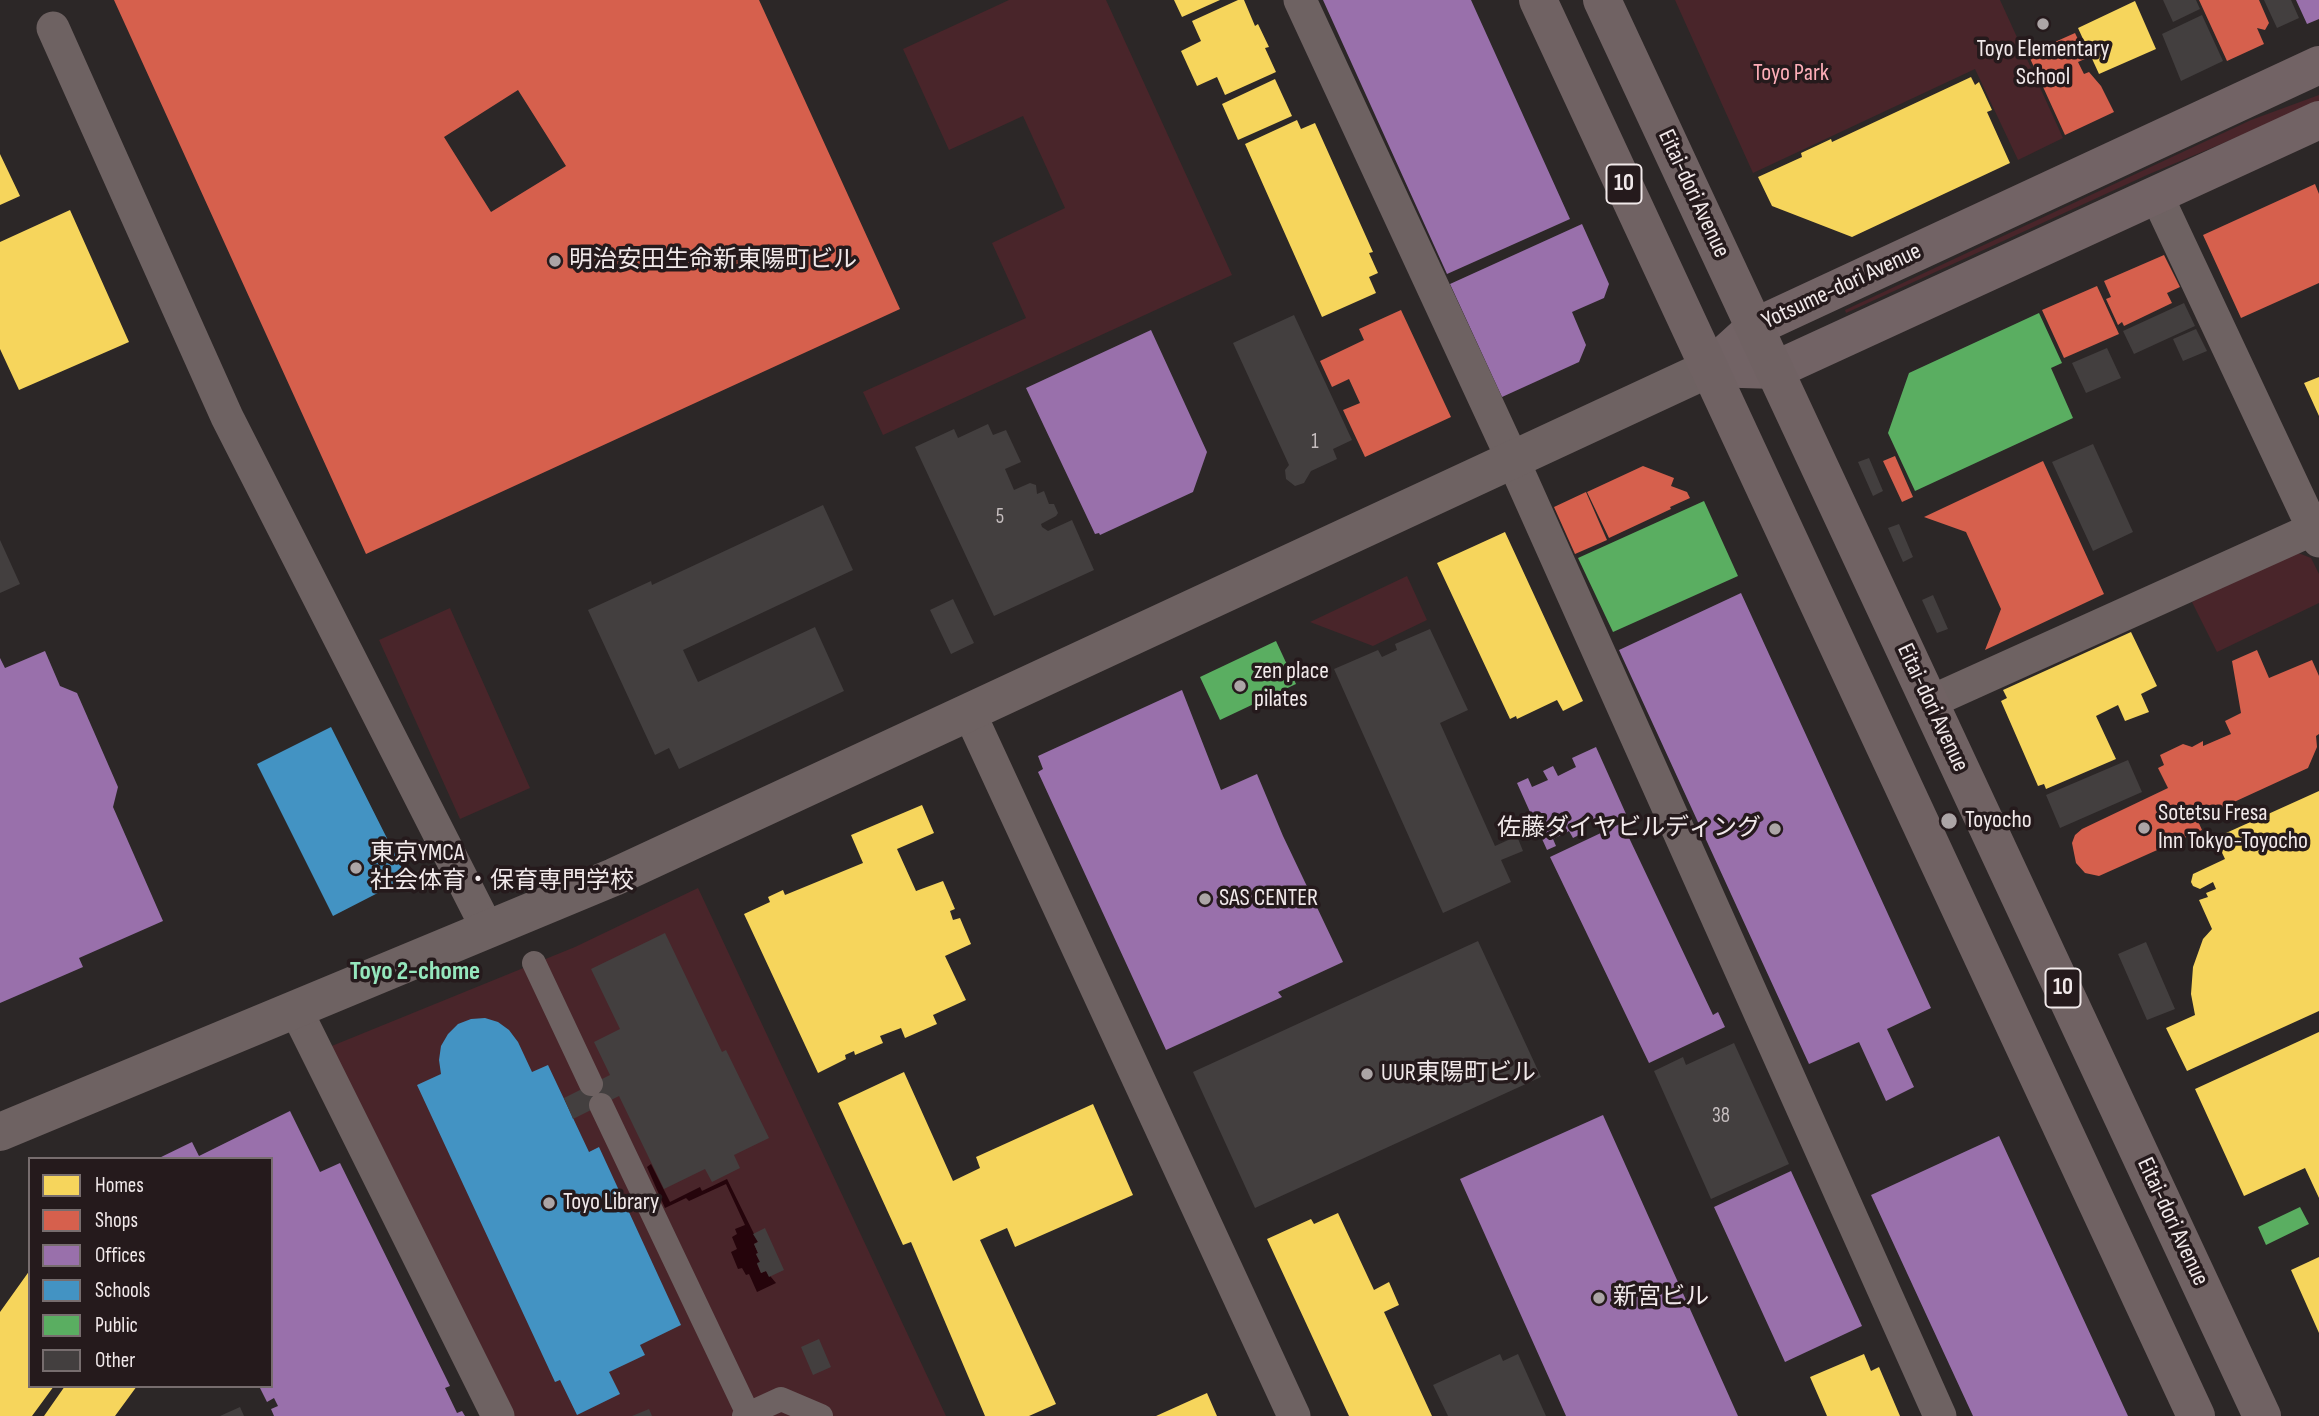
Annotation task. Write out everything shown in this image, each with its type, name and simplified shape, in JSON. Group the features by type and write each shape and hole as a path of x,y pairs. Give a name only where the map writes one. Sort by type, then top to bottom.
{"main road":[{"name":"10","path":"1538,0 2196,1416"},
{"name":"Eitai-dori Avenue","path":"1602,0 2262,1416"},
{"name":"Yotsume-dori Avenue","path":"1710,368 1755,327 2319,65"},
{"name":"Yotsume-dori Avenue","path":"1710,368 1775,370 2319,120"}],"street":[{"path":"1300,0 1512,458 1940,1416"},
{"path":"53,28 228,417 488,930"},
{"path":"1930,702 2316,535 2156,194"},
{"path":"0,1132 614,877 1710,368"},
{"path":"969,712 1294,1416"},
{"path":"534,963 746,1415 781,1399 821,1416"},
{"path":"296,1010 498,1416"}],"green space":[{"path":"1009,0 1106,0 1232,275 883,435 863,392 1026,318 992,243 1065,208 1023,116 949,150 903,49"},
{"name":"Toyo Park","path":"1675,0 2000,0 2063,138 2018,160 1975,69 1753,173"},
{"path":"2319,95 2319,103 2147,175 1846,313 1845,310 2251,120"},
{"path":"2296,552 2311,558 2319,574 2319,603 2217,652 2192,602"},
{"path":"1407,576 1427,620 1373,646 1310,622"},
{"path":"450,608 530,788 460,819 379,640"},
{"path":"698,888 946,1416 498,1416 317,1052 575,947"}],"shaded area":[{"path":"651,1164 670,1202 700,1187 702,1191 727,1179 758,1242 754,1244 761,1273 766,1271 776,1283 757,1292 749,1274 746,1275 742,1268 738,1269 731,1252 737,1249 732,1237 737,1234 735,1229 745,1225 726,1184 689,1201 686,1198 665,1208 647,1167"}],"building: Homes":[{"path":"1174,0 1220,0 1182,17"},
{"path":"1238,0 1244,0 1255,26 1258,24 1269,47 1265,48 1276,72 1225,95 1217,77 1197,86 1181,51 1201,41 1192,21"},
{"path":"2135,1 2156,49 2099,74 2078,28"},
{"path":"1971,77 1975,85 1979,82 1992,110 1987,112 2010,163 1852,237 1772,206 1758,177 1802,157 1801,153 1831,139 1832,142"},
{"path":"1275,79 1292,116 1238,140 1222,104"},
{"path":"1297,120 1301,129 1315,123 1373,252 1369,253 1378,273 1369,277 1376,293 1322,317 1245,144"},
{"path":"0,154 20,196 0,205"},
{"path":"70,210 129,342 19,390 0,349 0,242"},
{"path":"2319,377 2319,416 2304,383"},
{"path":"1505,532 1583,701 1563,711 1557,700 1517,719 1516,716 1510,719 1437,563"},
{"path":"2131,632 2157,686 2141,694 2149,712 2125,721 2118,705 2096,716 2116,759 2046,789 2044,784 2038,786 2001,701 2007,698 2003,690"},
{"path":"2319,791 2319,1011 2187,1071 2166,1028 2195,1015 2191,994 2193,967 2203,939 2212,929 2199,900 2208,897 2206,893 2216,889 2213,882 2200,889 2193,886 2193,874 2225,859 2215,838"},
{"path":"922,805 934,833 897,849 916,891 943,881 955,909 950,911 953,920 960,918 971,944 945,956 966,1000 933,1015 937,1024 905,1038 901,1028 880,1036 883,1043 855,1055 854,1051 845,1055 846,1059 818,1073 744,914 770,902 768,897 783,890 785,895 863,863 851,835"},
{"path":"2319,1032 2319,1198 2305,1168 2244,1196 2195,1089"},
{"path":"904,1072 953,1181 980,1168 976,1157 1093,1104 1133,1195 1015,1247 1007,1228 980,1240 1056,1404 1029,1416 985,1416 911,1242 903,1245 838,1103"},
{"path":"1338,1213 1374,1290 1389,1282 1399,1305 1384,1312 1432,1416 1349,1416 1267,1239 1311,1219 1314,1224"},
{"path":"2319,1257 2319,1333 2291,1270"},
{"path":"28,1273 28,1388 53,1388 32,1416 0,1416 0,1312"},
{"path":"1864,1354 1871,1371 1879,1367 1900,1416 1827,1416 1810,1377"},
{"path":"64,1388 136,1388 115,1416 44,1416"},
{"path":"1207,1393 1217,1416 1156,1416"}],"building: Shops":[{"name":"明治安田生命新東陽町ビル","path":"114,0 759,0 900,309 366,554","holes":["518,90 566,166 491,212 444,137"]},
{"path":"2199,0 2259,0 2269,23 2265,30 2257,28 2264,44 2227,61"},
{"path":"2075,33 2087,58 2078,62 2084,74 2089,72 2101,86 2114,112 2065,135 2028,54"},
{"path":"2315,184 2319,194 2319,283 2241,318 2203,235"},
{"path":"2164,255 2180,287 2167,293 2172,303 2124,326 2122,322 2118,325 2106,299 2111,297 2104,281"},
{"path":"2097,286 2119,334 2064,358 2042,310"},
{"path":"1401,310 1451,417 1365,457 1343,410 1360,403 1349,379 1332,387 1320,361 1364,340 1359,329"},
{"path":"1895,456 1913,497 1902,502 1883,461"},
{"path":"2043,461 2104,594 1985,650 2001,609 1966,532 1924,517"},
{"path":"1643,466 1674,478 1671,486 1687,492 1690,498 1609,538 1587,492"},
{"path":"1586,492 1607,540 1575,554 1554,507"},
{"path":"2257,650 2269,678 2312,660 2319,676 2319,734 2316,736 2317,747 2308,768 2197,819 2202,830 2099,876 2085,873 2076,863 2072,843 2075,835 2082,829 2168,788 2158,768 2164,765 2160,755 2183,744 2192,747 2203,741 2203,746 2231,734 2225,721 2241,713 2232,661"}],"building: Offices":[{"path":"1323,0 1471,0 1570,219 1447,274"},
{"path":"2296,0 2319,0 2319,19 2307,24"},
{"path":"1582,224 1609,284 1604,298 1572,312 1586,345 1579,362 1502,397 1450,284"},
{"path":"1151,330 1207,452 1193,492 1100,535 1095,534 1026,388"},
{"name":"佐藤ダイヤビルディング","path":"1741,593 1931,1008 1887,1029 1914,1087 1886,1101 1859,1042 1809,1064 1619,650"},
{"path":"45,651 60,686 77,693 118,787 113,807 163,921 79,958 83,967 0,1003 0,658 5,668"},
{"name":"SAS CENTER","path":"1182,690 1221,790 1257,774 1283,836 1343,962 1278,992 1282,997 1166,1050 1038,772 1043,769 1038,756"},
{"path":"1596,747 1626,814 1603,824 1599,816 1579,826 1583,833 1573,838 1569,831 1553,839 1556,846 1547,850 1517,783 1528,778 1532,787 1548,780 1543,771 1553,766 1558,776 1576,767 1572,758"},
{"path":"1622,823 1713,1015 1718,1012 1725,1027 1649,1063 1550,857"},
{"path":"290,1111 320,1172 340,1163 450,1386 445,1388 457,1413 462,1411 465,1416 274,1416 271,1409 278,1406 274,1398 267,1402 260,1388 273,1388 273,1157 161,1157 192,1142 199,1156"},
{"name":"新宮ビル","path":"1603,1115 1738,1416 1566,1416 1460,1179"},
{"path":"1999,1136 2128,1416 1973,1416 1871,1195"},
{"path":"1791,1171 1862,1326 1785,1362 1714,1207"}],"building: Schools":[{"path":"331,727 407,878 333,916 257,764"},
{"name":"Toyo Library","path":"485,1018 498,1022 509,1030 518,1042 532,1072 548,1065 589,1152 599,1147 681,1325 640,1345 645,1355 609,1372 620,1394 577,1415 560,1380 555,1382 417,1085 441,1074 441,1046 458,1024"}],"building: Public":[{"path":"2039,313 2062,363 2051,368 2073,418 1915,491 1888,433 1909,373"},
{"path":"1704,501 1738,576 1613,632 1578,558"},
{"path":"1276,641 1296,684 1220,720 1200,677"},
{"path":"2300,1207 2309,1224 2266,1245 2258,1227"}],"building: Other":[{"path":"2163,0 2196,0 2200,9 2173,22"},
{"path":"2264,0 2291,0 2299,18 2277,28"},
{"path":"2202,15 2223,61 2181,81 2162,34"},
{"path":"2184,303 2195,326 2134,354 2123,331"},
{"path":"1294,315 1352,440 1333,449 1337,459 1311,471 1304,483 1295,486 1286,479 1285,470 1289,465 1233,343"},
{"path":"2196,329 2207,351 2183,361 2173,339"},
{"path":"2107,348 2121,378 2086,393 2072,363"},
{"path":"988,424 993,435 1006,430 1021,462 1005,469 1014,490 1030,483 1036,485 1037,494 1044,491 1049,504 1054,504 1058,513 1041,524 1042,527 1048,531 1072,520 1094,570 994,616 915,447 954,429 958,438"},
{"path":"2093,444 2133,532 2093,551 2052,462"},
{"path":"1869,458 1883,491 1873,496 1858,462"},
{"path":"823,505 853,570 683,650 698,682 815,627 844,691 679,769 669,748 655,755 588,610 651,581 652,585"},
{"path":"1899,524 1913,557 1903,562 1888,528"},
{"path":"0,540 20,584 0,593"},
{"path":"1933,595 1948,629 1937,633 1922,600"},
{"path":"953,599 974,643 951,654 930,610"},
{"path":"1430,629 1468,710 1440,723 1495,846 1517,836 1523,851 1501,860 1511,882 1443,913 1334,669 1378,650 1382,657 1397,650 1395,644"},
{"path":"2128,760 2142,792 2060,828 2046,795"},
{"path":"665,933 722,1052 726,1050 769,1138 734,1155 740,1168 712,1182 705,1169 664,1189 619,1096 573,1119 564,1098 610,1075 594,1042 620,1029 591,969"},
{"name":"UUR東陽町ビル","path":"1478,941 1541,1077 1255,1208 1193,1072"},
{"path":"2146,942 2175,1009 2147,1020 2118,954"},
{"path":"1734,1043 1789,1164 1711,1199 1654,1071 1683,1057 1686,1065"},
{"path":"765,1228 784,1270 769,1277 766,1271 761,1273 757,1263 760,1262 754,1244 758,1242 753,1234"},
{"path":"819,1339 831,1367 813,1375 801,1347"},
{"path":"1500,1354 1503,1361 1518,1354 1546,1416 1448,1416 1433,1385"},
{"path":"240,1407 244,1416 220,1416"},
{"path":"649,1409 652,1416 632,1416"}],"place":[{"name":"Toyo Elementary School","path":"2043,24"},
{"name":"明治安田生命新東陽町ビル","path":"555,261"},
{"name":"zen place pilates","path":"1240,686"},
{"name":"Toyocho","path":"1949,821"},
{"name":"Sotetsu Fresa Inn Tokyo-Toyocho","path":"2144,828"},
{"name":"佐藤ダイヤビルディング","path":"1775,829"},
{"name":"東京YMCA 社会体育・保育専門学校","path":"356,868"},
{"name":"SAS CENTER","path":"1205,899"},
{"name":"UUR東陽町ビル","path":"1367,1074"},
{"name":"Toyo Library","path":"549,1203"},
{"name":"新宮ビル","path":"1599,1298"}],"district":[{"name":"Toyo 2-chome","path":"415,972"}]}
